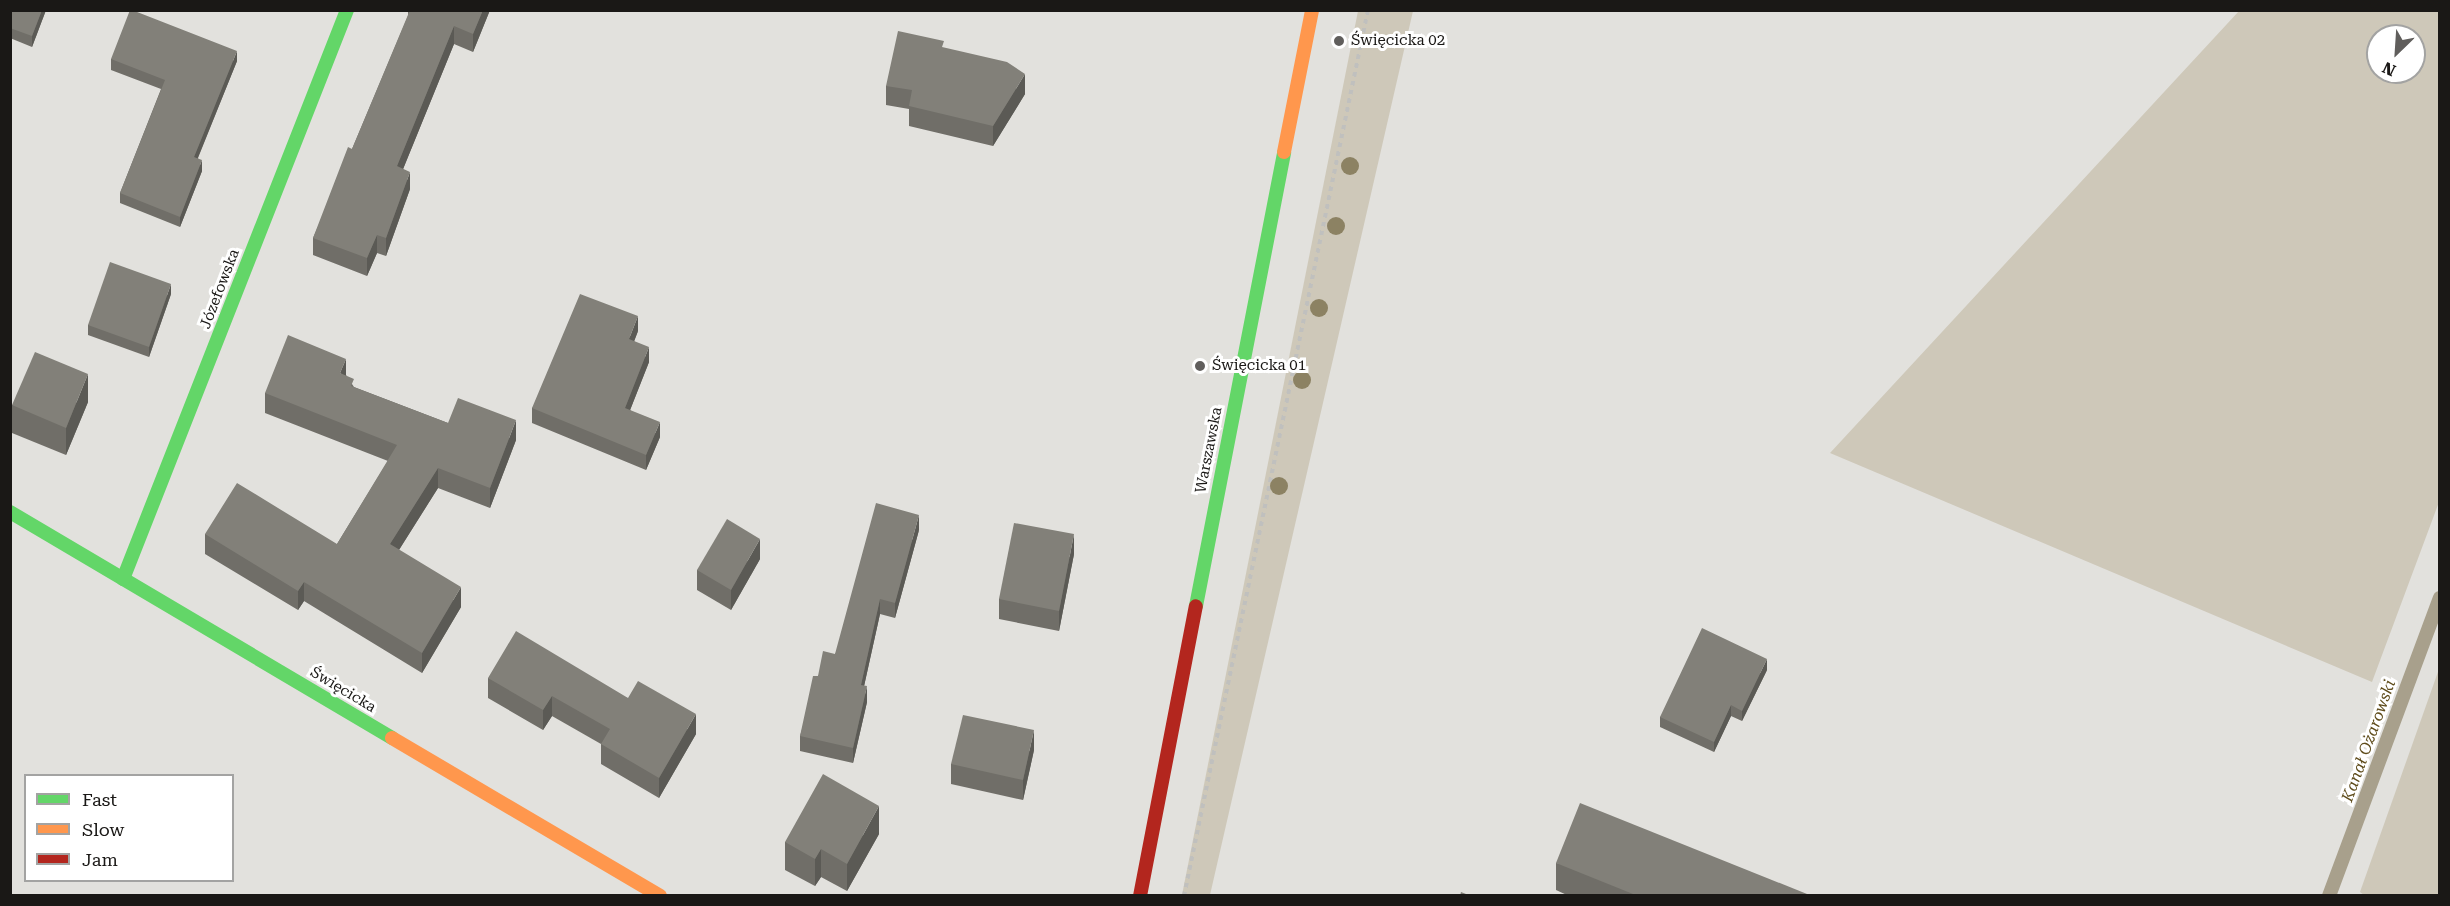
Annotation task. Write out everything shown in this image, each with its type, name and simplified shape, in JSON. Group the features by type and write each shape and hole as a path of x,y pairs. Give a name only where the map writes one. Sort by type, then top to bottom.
{"street":[{"name":"Józefowska","path":"123,579 347,10"},
{"name":"Warszawska","path":"1140,896 1312,10"},
{"name":"Święcicka","path":"10,512 660,896"}],"path":[{"path":"1184,896 1368,10"}],"shaded area":[{"path":"1358,11 1413,11 1210,895 1182,895"},
{"path":"2239,11 2439,11 2439,502 2372,682 1830,453"},
{"path":"2439,669 2439,895 2364,895 2360,892"}],"building":[{"path":"10,10 42,10 32,36 10,28"},
{"path":"130,10 237,51 194,157 202,160 180,217 120,193 165,80 111,59"},
{"path":"410,10 483,10 473,34 454,26 397,166 410,172 386,238 377,235 367,258 313,238 348,147 352,149"},
{"path":"898,31 944,41 942,47 1007,62 1025,74 993,126 909,106 912,90 886,86"},
{"path":"110,262 171,284 149,347 88,325"},
{"path":"580,294 638,316 629,339 649,347 625,408 660,422 646,455 532,408"},
{"path":"288,335 346,359 340,373 354,379 351,386 448,423 458,398 516,420 490,488 438,468 390,544 461,587 422,653 304,582 298,591 205,534 237,483 337,544 397,445 265,393"},
{"path":"35,352 88,374 66,428 12,405"},
{"path":"876,503 919,515 895,603 880,599 861,685 867,686 853,748 800,736 813,676 818,676 823,651 835,654"},
{"path":"727,519 760,539 731,590 697,570"},
{"path":"1014,523 1074,534 1059,611 999,599"},
{"path":"1702,628 1767,659 1742,711 1731,705 1714,742 1660,717"},
{"path":"516,631 628,698 638,681 696,714 659,778 601,744 610,729 552,696 543,710 488,678"},
{"path":"963,715 1034,730 1023,780 951,764"},
{"path":"823,774 879,806 847,864 821,849 815,859 785,842"},
{"path":"1580,803 1812,896 1638,896 1556,863"}],"waterway":[{"name":"Kanał Ożarowski","path":"2329,896 2440,598"}],"traffic: fast":[{"path":"123,579 347,10"},
{"path":"1196,606 1284,152"},
{"path":"10,512 392,738"}],"traffic: slow":[{"path":"1284,152 1312,10"},
{"path":"392,738 660,896"}],"traffic: jam":[{"path":"1140,896 1196,606"}],"place":[{"name":"Święcicka 02","path":"1339,41"},
{"name":"Święcicka 01","path":"1200,366"}]}
